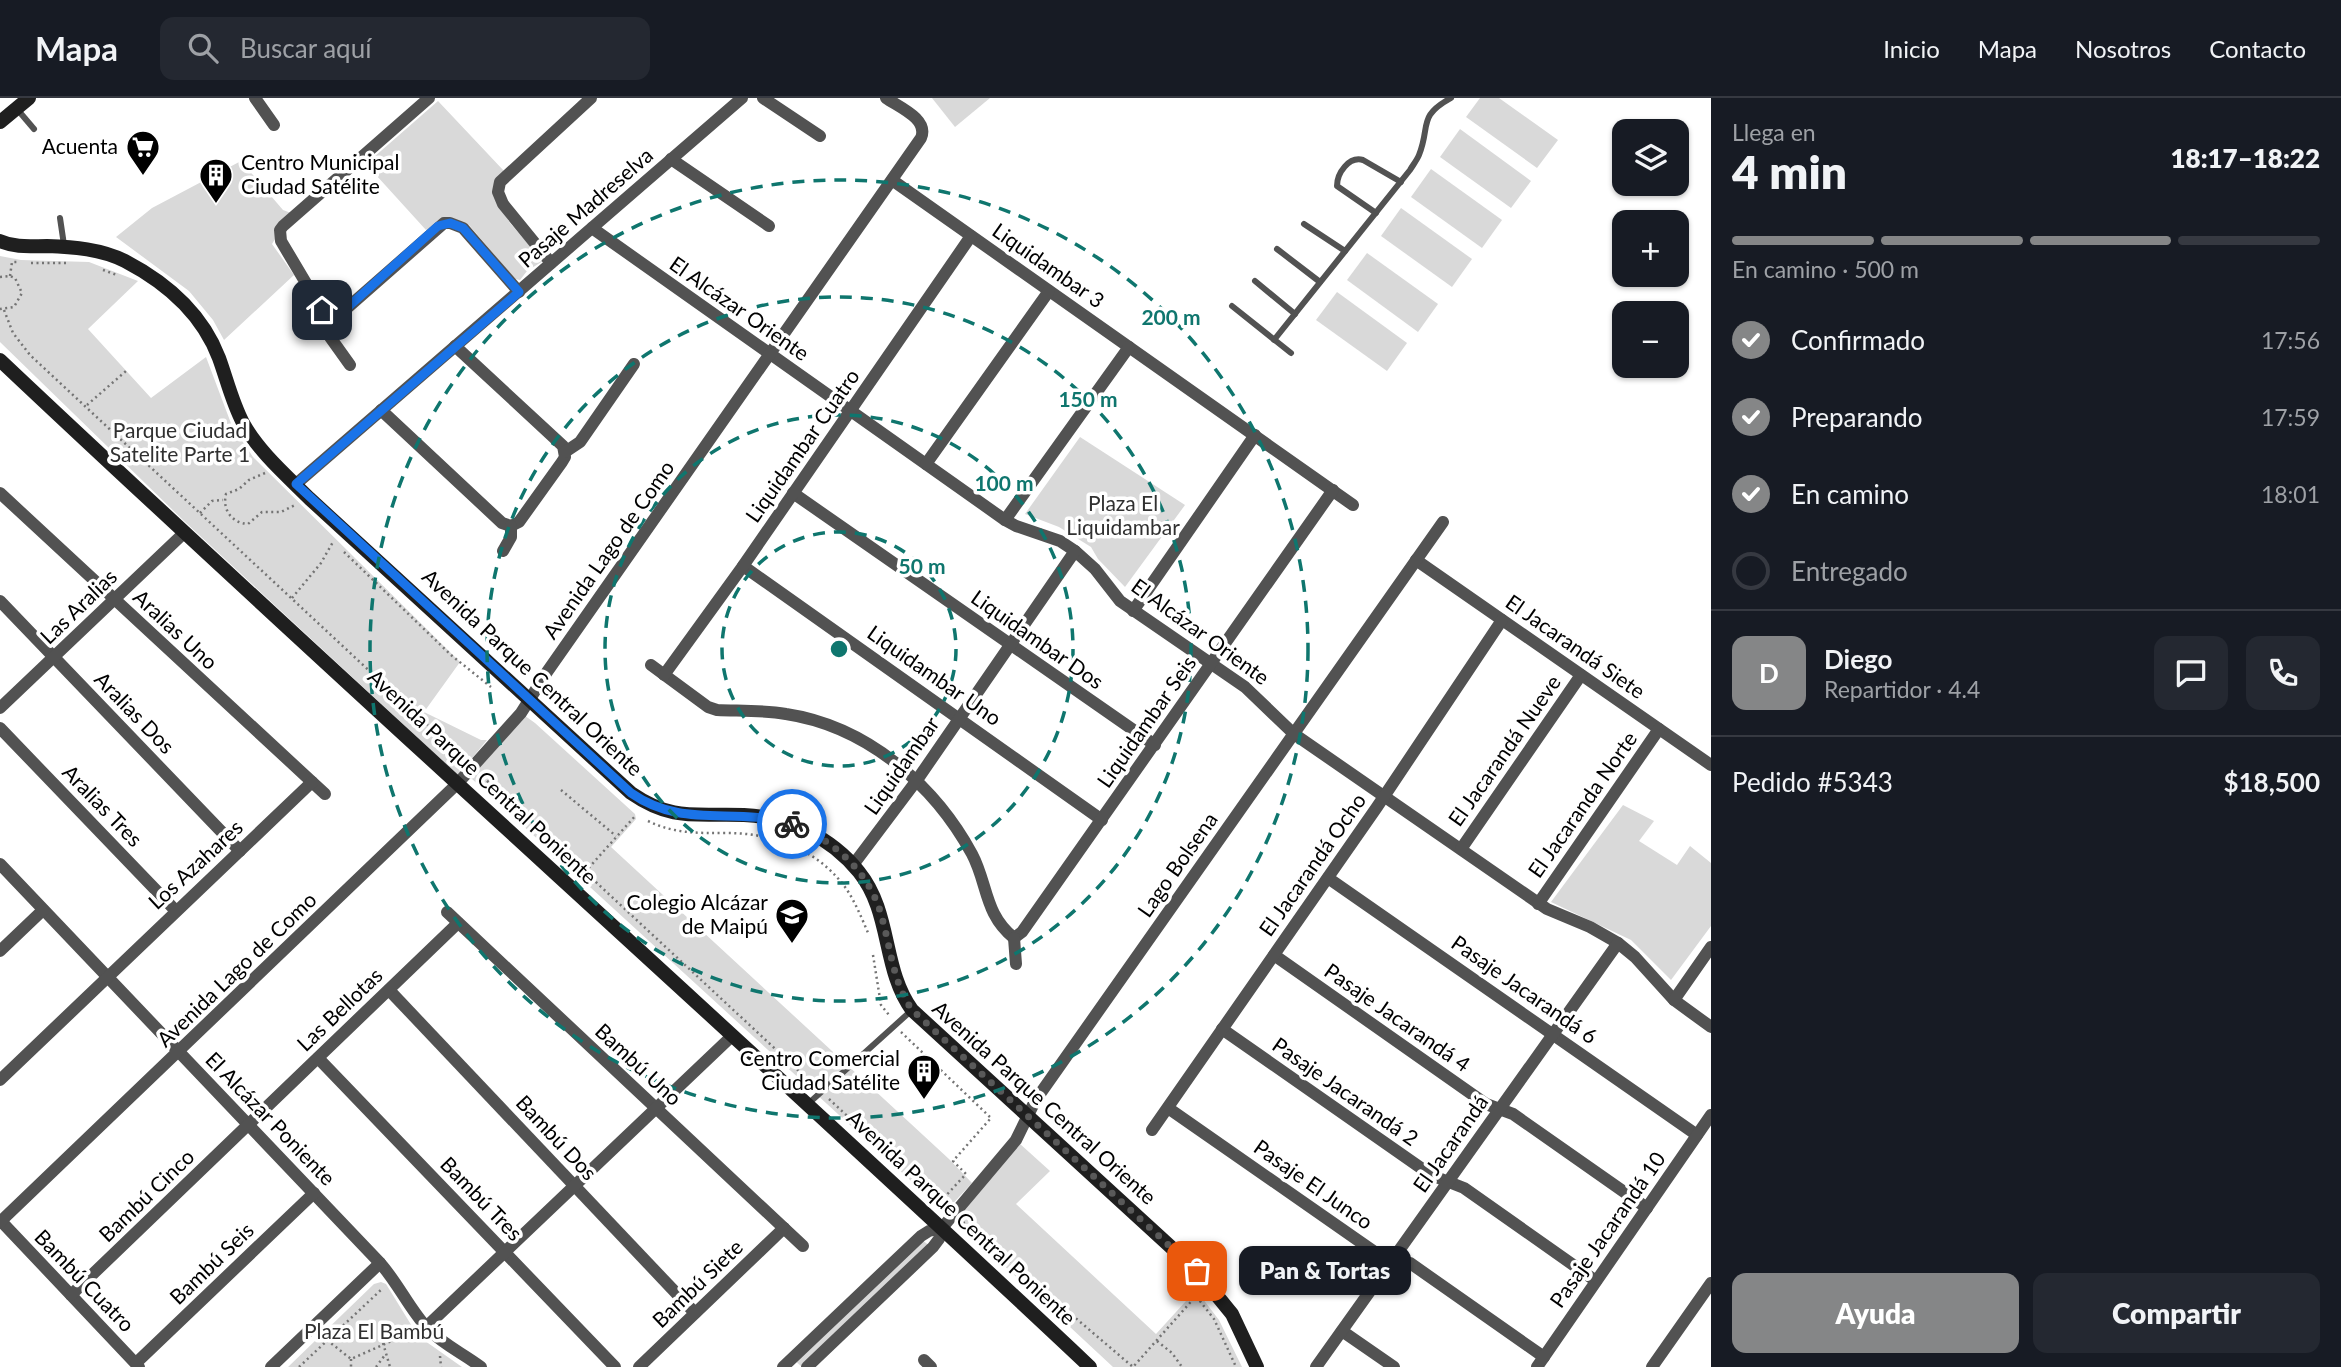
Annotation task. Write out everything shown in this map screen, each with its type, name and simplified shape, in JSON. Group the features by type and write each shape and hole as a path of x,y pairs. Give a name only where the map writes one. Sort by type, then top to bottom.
{"street":[{"path":"0,122 29,98"},
{"path":"255,98 274,125"},
{"path":"351,365 330,337 326,316 281,241 280,230 429,98"},
{"path":"551,263 503,204 498,188 500,181 591,98"},
{"name":"Pasaje Madreselva","path":"296,484 742,98"},
{"path":"763,98 820,136"},
{"name":"Avenida Lago de Como","path":"0,1222 458,783 521,713 921,138 924,131 917,119 886,98"},
{"path":"671,159 769,226"},
{"name":"Liquidambar 3","path":"892,180 1353,505"},
{"path":"326,316 338,316 438,226 450,223 463,228 519,292"},
{"name":"El Alcázar Oriente","path":"592,228 1005,520 1060,541 1075,551 1090,563 1120,601 1256,695 1294,734 1538,904 1555,914 1590,927 1618,943 1635,957 1674,1000 1711,1027"},
{"name":"Liquidambar Cuatro","path":"664,675 743,566 971,236"},
{"name":"Avenida Parque Central Oriente","path":"0,241 19,246 87,249 122,260 152,276 178,296 210,337 233,401 245,426 264,452 641,800 663,810 687,815 743,815 779,820 821,838 853,865 876,899 896,977 912,1010 1204,1278 1232,1314 1257,1367"},
{"path":"926,464 1049,291"},
{"path":"456,346 560,442 565,452"},
{"path":"1005,520 1129,347"},
{"name":"Avenida Parque Central Poniente","path":"0,360 184,533 1090,1367"},
{"path":"382,410 502,523 511,526 519,522 562,462 565,452 580,442 634,364"},
{"path":"1133,611 1255,435"},
{"name":"Liquidambar Seis","path":"1014,938 1022,932 1102,820 1333,490"},
{"name":"Aralias Uno","path":"0,493 325,794"},
{"name":"Liquidambar Dos","path":"793,493 1155,745"},
{"name":"Lago Bolsena","path":"807,1367 933,1247 942,1228 1016,1140 1042,1090 1443,522"},
{"path":"503,551 511,537 511,526"},
{"name":"Las Aralias","path":"0,708 184,533"},
{"name":"Liquidambar","path":"853,865 917,780 1075,551"},
{"name":"El Jacarandá Siete","path":"1416,560 1711,765"},
{"name":"Liquidambar Uno","path":"743,566 1102,820"},
{"name":"Aralias Dos","path":"0,601 240,850"},
{"name":"El Jacarandá Ocho","path":"1152,1130 1385,795 1502,620"},
{"path":"651,664 708,707 717,710 786,714 836,728 874,748 917,780 963,838 980,871 995,918 1014,938 1016,964"},
{"name":"El Jacarandá Nueve","path":"1461,849 1581,675"},
{"name":"Aralias Tres","path":"0,728 176,911"},
{"name":"El Jacaranda Norte","path":"1538,904 1659,729"},
{"name":"Los Azahares","path":"0,1080 312,782"},
{"name":"El Alcázar Poniente","path":"0,864 380,1263 395,1280 426,1327 481,1367"},
{"name":"Pasaje Jacarandá 6","path":"1328,878 1697,1135"},
{"path":"0,951 43,909"},
{"name":"Bambú Uno","path":"447,912 803,1246"},
{"name":"Las Bellotas","path":"248,1125 458,923"},
{"name":"El Jacarandá","path":"1316,1367 1618,943"},
{"path":"1674,1000 1711,947"},
{"name":"Pasaje Jacarandá 4","path":"1274,955 1486,1104 1513,1114 1647,1208"},
{"name":"Bambú Dos","path":"389,990 695,1314"},
{"name":"Pasaje Jacarandá 2","path":"1222,1030 1431,1175 1464,1188 1596,1282"},
{"path":"426,1327 732,1036"},
{"name":"Bambú Tres","path":"318,1058 615,1367"},
{"name":"Pasaje El Junco","path":"1168,1108 1379,1255 1410,1263 1540,1362"},
{"name":"Pasaje Jacarandá 10","path":"1540,1362 1711,1115"},
{"name":"Bambú Cinco","path":"71,1295 248,1125"},
{"name":"Bambú Seis","path":"138,1365 314,1193"},
{"name":"Bambú Cuatro","path":"0,1222 138,1365"},
{"name":"Bambú Siete","path":"639,1367 785,1228"},
{"name":"Lago Bolsena","path":"783,1367 925,1233 942,1228"},
{"path":"271,1367 380,1263"},
{"path":"1652,1367 1711,1283"},
{"path":"1342,1331 1395,1367"}],"lane":[{"path":"1275,340 1419,155 1428,117 1434,107 1451,98"},
{"path":"16,109 34,129"},
{"path":"1376,213 1337,186 1336,181 1351,160 1363,160 1401,181"},
{"path":"60,219 64,247"},
{"path":"1304,224 1345,251"},
{"path":"1277,249 1320,282"},
{"path":"1255,281 1295,314"},
{"path":"1231,306 1291,353"},
{"path":"807,1104 912,1010"}],"path":[{"path":"10,276 12,265"},
{"path":"0,277 15,278 21,288 21,299 14,307 2,309 20,343 940,1203 1133,1367 1196,1296 1214,1319 1236,1367"},
{"path":"85,406 126,371"},
{"path":"224,500 229,492 265,473"},
{"path":"200,513 212,501 224,500"},
{"path":"224,500 230,517 243,524 252,522 262,512 281,512 296,504"},
{"path":"292,598 321,563 333,542"},
{"path":"561,790 616,836"},
{"path":"585,872 635,814 678,832 752,833 773,838 793,845 817,859 847,889 863,923 872,946 881,1005 904,1035 991,1118 953,1161 966,1174 940,1203"},
{"path":"299,1367 384,1286"},
{"path":"351,1359 383,1343 416,1338 409,1328"},
{"path":"327,1340 351,1359"},
{"path":"1157,1340 1172,1353 1182,1367"},
{"path":"383,1343 390,1367"},
{"path":"376,1367 385,1355"},
{"path":"439,1355 441,1367"},
{"path":"351,1359 351,1367"}],"green space":[{"path":"932,98 990,98 955,127"},
{"path":"1480,98 1499,98 1558,140 1537,168 1466,117"},
{"path":"438,101 504,171 495,197 510,223 543,261 527,271 520,280 515,279 469,225 447,219 426,230 366,164"},
{"path":"1460,129 1531,181 1511,208 1440,157"},
{"path":"241,161 283,210 291,213 272,244 294,275 224,340 213,320 189,291 116,237 152,208"},
{"path":"1431,169 1502,220 1482,248 1411,197"},
{"path":"1401,208 1472,259 1452,287 1381,236"},
{"path":"1367,253 1438,304 1418,332 1347,280"},
{"name":"Parque Ciudad Satelite Parte 1","path":"0,256 21,260 89,262 138,281 88,329 151,398 206,357 232,426 253,457 460,662 424,712 481,740 487,740 458,775 184,521 0,342"},
{"path":"1337,292 1407,343 1387,371 1316,320"},
{"name":"Plaza El Liquidambar","path":"1080,437 1185,505 1125,587 1098,559 1091,547 1059,527 1025,514"},
{"path":"521,713 635,814 636,819 611,847 972,1183 945,1212 471,778"},
{"path":"1623,805 1654,821 1639,841 1677,865 1690,846 1711,863 1711,926 1671,980 1631,940 1551,902"},
{"path":"1019,1143 1050,1171 1016,1204 1156,1334 1196,1290 1219,1320 1242,1367 1113,1367 955,1220"},
{"path":"921,1239 931,1247 802,1367 793,1359"},
{"name":"Plaza El Bambú","path":"374,1284 386,1284 418,1336 462,1367 288,1367"}],"way so far":[{"path":"792,824 832,846 862,876 882,915 899,988 912,1010 1197,1271"}],"place":[{"name":"Acuenta","path":"143,177"},
{"name":"Centro Municipal Ciudad Satélite","path":"216,205"},
{"name":"Colegio Alcázar de Maipú","path":"792,945"},
{"name":"Centro Comercial Ciudad Satélite","path":"924,1101"},
{"name":"Pan & Tortas","path":"1197,1271"}],"route":[{"path":"322,310 326,316 338,316 438,226 450,223 463,228 519,292 296,484 641,800 652,806 687,815 762,816 792,824"}]}
